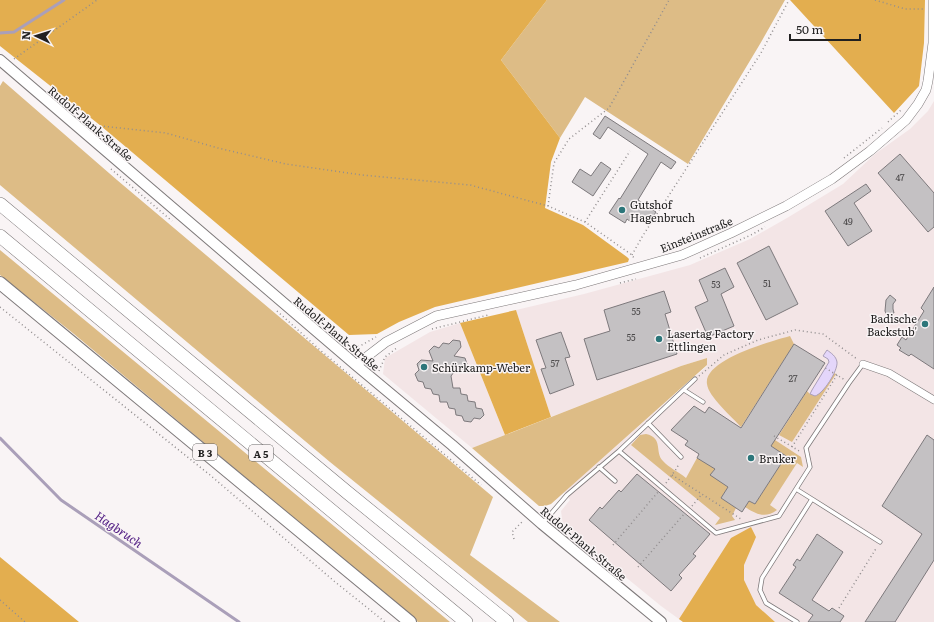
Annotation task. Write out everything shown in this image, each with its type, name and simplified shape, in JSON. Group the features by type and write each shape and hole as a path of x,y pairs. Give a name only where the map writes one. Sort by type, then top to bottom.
{"highway":[{"name":"A 5","path":"0,204 348,494 507,622"},
{"name":"A 5","path":"0,236 466,622"}],"main road":[{"name":"Rudolf-Plank-Straße","path":"4,63 356,365 452,444 542,524 661,622"},
{"name":"B 3","path":"0,283 410,622"}],"street":[{"name":"Einsteinstraße","path":"356,365 386,342 436,316 560,288 682,254 731,233 786,206 832,179 870,151 906,120 926,90 933,43 930,2"},
{"path":"863,364 889,373 934,400"}],"lane":[{"path":"619,451 716,532 779,516 810,467 806,448 849,382 863,364"},
{"path":"542,524 567,495 619,451 695,379"},
{"path":"684,390 703,402"},
{"path":"648,423 681,457"},
{"path":"599,467 615,481"},
{"path":"796,489 880,542"},
{"path":"797,622 766,603 760,590 762,578 812,499"}],"path":[{"path":"4,63 12,60 97,0"},
{"path":"548,206 554,163 569,139 609,108 669,0"},
{"path":"632,256 642,237 761,53 789,0"},
{"path":"875,0 905,9 926,9 930,2"},
{"path":"887,123 902,109"},
{"path":"83,132 89,125 166,133 218,148 286,164 362,175 470,185 548,206 585,222 632,256 636,262 636,268"},
{"path":"844,158 882,128"},
{"path":"585,222 630,151"},
{"path":"0,307 210,475 334,581 385,622"},
{"path":"276,310 320,350 485,488"},
{"path":"695,379 724,355 758,340 795,330 823,334 863,364"},
{"path":"822,366 849,382"},
{"path":"792,447 836,375"},
{"path":"774,436 807,457"},
{"path":"613,545 662,488 677,468 681,457"},
{"path":"672,475 742,519 743,525"},
{"path":"638,567 702,494"},
{"path":"514,539 512,532 524,520"},
{"path":"839,608 880,542"},
{"path":"0,600 25,622"}],"shaded area":[{"path":"0,0 547,0 501,60 560,138 551,162 545,208 583,225 627,257 629,259 628,262 435,307 399,322 377,334 349,335 101,126 0,46"},
{"path":"547,0 785,0 688,164 585,97 560,138 501,60"},
{"path":"790,0 925,0 924,43 919,86 894,113"},
{"path":"3,81 117,180 493,497 470,555 560,622 528,622 330,462 0,185 0,86"},
{"path":"934,101 934,622 683,622 661,606 563,526 561,511 570,500 564,492 707,366 707,358 681,366 551,417 516,310 584,294 690,265 750,239 843,184 875,154 910,129 928,111"},
{"path":"0,250 450,622 418,622 74,334 0,275"},
{"path":"516,310 551,417 505,435 460,323"},
{"path":"460,323 505,435 472,448 383,374 385,358 430,332"},
{"path":"790,336 794,344 741,427 711,394 707,384 709,375 716,367 740,353"},
{"path":"827,350 836,358 837,366 826,387 815,396 810,394 829,362 828,359 823,356"},
{"path":"707,358 707,365 551,504 539,506 472,448 681,366"},
{"path":"834,373 836,374 792,442 779,435 807,391 810,394 825,387"},
{"path":"646,434 652,436 657,442 659,454 663,461 686,478 697,458 715,468 711,475 728,487 721,498 736,508 732,516 735,520 715,525 720,518 631,445 640,435"},
{"path":"772,438 801,457 803,467 797,463 770,505 777,510 773,513 765,515 753,512 745,507 749,501 755,504 786,456 768,444"},
{"path":"751,527 756,537 744,565 744,580 756,605 775,622 683,622 679,619 731,538"},
{"path":"0,557 79,622 0,622"}],"building":[{"path":"605,116 676,162 671,169 661,162 638,200 656,212 648,224 635,215 631,222 627,219 625,223 609,213 619,198 620,199 648,154 608,127 600,139 593,134"},
{"path":"900,154 934,193 934,227 928,232 878,173"},
{"path":"601,162 611,169 593,196 572,182 580,169 591,176"},
{"path":"866,184 871,191 854,203 872,231 848,246 825,211"},
{"path":"769,246 798,304 766,320 737,263"},
{"path":"725,268 734,287 721,294 734,326 708,337 695,307 708,301 699,280"},
{"name":"Badische Backstub'","path":"934,287 934,369 911,354 909,356 899,350 901,348 897,345 902,337 906,340 924,311 921,308"},
{"path":"664,291 671,312 665,314 677,354 597,380 584,339 610,331 604,310"},
{"path":"890,295 896,300 893,304 894,313 887,316 885,311 886,300"},
{"path":"561,332 570,357 565,358 574,385 550,394 541,369 546,368 536,340"},
{"path":"453,340 460,341 461,347 454,356 465,358 467,364 463,369 457,368 451,376 453,388 460,388 461,394 467,395 468,401 475,402 476,408 482,409 484,415 480,419 474,418 471,422 464,421 462,416 456,415 455,409 449,408 447,402 440,402 439,395 433,394 431,389 425,388 423,382 418,381 415,374 419,370 417,364 421,360 433,361 429,351 434,346 439,348 443,343 449,344"},
{"name":"Bruker","path":"794,344 825,363 771,446 786,456 755,504 749,501 742,512 721,498 728,487 710,475 715,469 697,458 699,454 685,445 688,441 671,430 694,406 705,413 709,407 741,428"},
{"path":"927,435 934,440 934,560 895,622 865,622 922,534 882,506"},
{"path":"637,474 710,534 693,554 696,556 679,575 682,578 671,591 589,520 600,507 602,509 619,490 621,492"},
{"path":"817,534 843,552 812,600 829,611 832,608 844,616 840,622 808,622 813,615 779,593 796,567 793,565 797,559 800,561"}],"waterway":[{"path":"0,33 14,32 64,0"},
{"name":"Hagbruch","path":"0,438 61,500 239,622"}],"place":[{"name":"Gutshof Hagenbruch","path":"622,210"},
{"name":"Badische Backstub'","path":"925,324"},
{"name":"Lasertag Factory Ettlingen","path":"659,339"},
{"name":"Schürkamp-Weber","path":"424,367"},
{"name":"Bruker","path":"751,458"}]}
